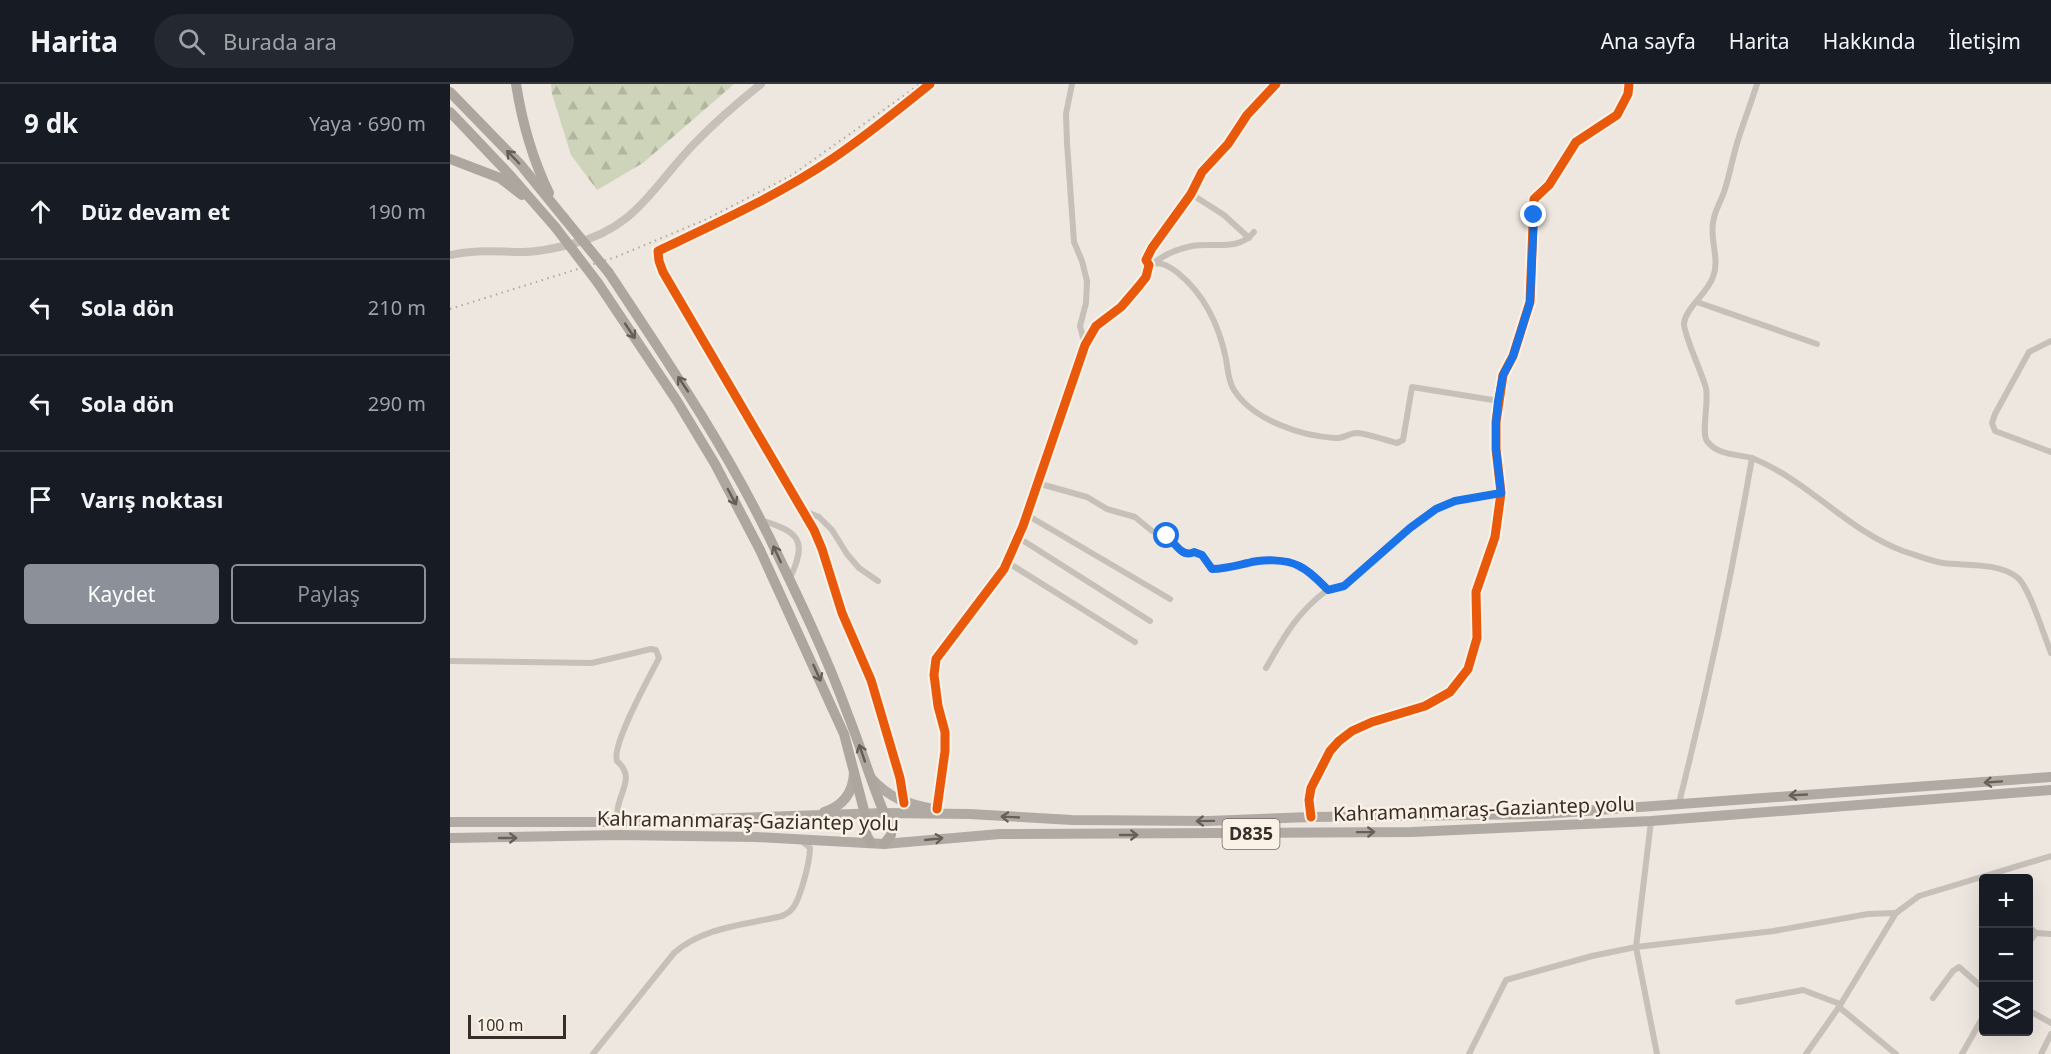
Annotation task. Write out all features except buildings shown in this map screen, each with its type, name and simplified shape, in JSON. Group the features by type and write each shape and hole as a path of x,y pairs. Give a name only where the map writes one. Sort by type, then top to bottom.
{"highway":[{"path":"516,84 520,114 530,147 540,175 562,216"},
{"path":"450,92 520,164 609,273 689,393 727,457 789,579 844,705 884,813 892,827 891,835 884,844"},
{"path":"450,112 556,228 598,283 677,401 715,464 760,550 844,734 865,814 864,827 870,843"},
{"path":"450,159 500,178 542,212"},
{"path":"812,814 827,811 848,796 854,784 854,770"},
{"path":"870,776 882,789 904,803 969,814"},
{"name":"Kahramanmaraş-Gaziantep yolu","path":"450,822 617,822 884,813 1167,822 1311,817 1544,814 1679,802 2051,777"},
{"name":"Kahramanmaraş-Gaziantep yolu","path":"450,838 619,835 799,839 884,844 1000,834 1412,832 1651,821 2051,790"}],"street":[{"path":"450,255 465,251 486,250 544,251 605,233 623,222 644,203 692,147 724,115 761,84"},
{"path":"904,803 900,778 871,680 843,613 822,549 802,509 663,272 658,251 749,208 831,160 930,84"},
{"path":"1072,84 1066,114 1067,143 1074,242 1087,281 1086,303 1080,326 1085,345"},
{"path":"1276,84 1247,115 1228,144 1202,172 1191,194 1152,248 1146,260 1151,264 1169,265 1192,285 1210,310 1216,324 1233,389 1251,409 1280,425 1307,435 1338,439 1360,433 1397,442 1403,440 1412,387 1498,401"},
{"path":"1311,817 1309,800 1311,788 1330,752 1339,741 1352,730 1425,706 1450,692 1468,669 1477,638 1476,592 1495,537 1501,493 1496,449 1498,401 1503,375 1513,356 1530,302 1534,200 1549,184 1576,142 1617,115 1628,94 1629,84"},
{"path":"1757,84 1713,221 1712,238 1716,264 1714,275 1709,287 1687,315 1684,329 1707,390 1705,439 1716,450 1752,458 1792,477 1888,545 1942,563 1979,564 2016,576 2027,592 2051,653"},
{"path":"937,809 945,751 945,732 938,706 934,675 936,659 1004,569 1019,538 1085,345 1096,326 1121,307 1146,277 1151,264 1165,254 1194,246 1233,246 1252,235 1224,214 1191,194"},
{"path":"1697,302 1817,344"},
{"path":"2051,340 2029,352 1992,423 1992,428 1995,430 2051,452"},
{"path":"1679,802 1701,704 1711,672 1752,458"},
{"path":"1037,483 1087,497 1107,509 1135,517 1152,531 1167,536 1184,554 1194,552 1202,555 1212,569 1227,569 1251,562 1278,561 1298,565 1328,590"},
{"path":"1266,668 1286,632 1308,605 1328,590 1344,586 1401,535 1436,509 1455,501 1501,493"},
{"path":"802,509 819,517 832,530 859,568 878,581"},
{"path":"1027,516 1170,599"},
{"path":"760,520 792,533 799,542 799,560 789,579"},
{"path":"1019,538 1150,621"},
{"path":"1007,562 1135,642"},
{"path":"450,661 592,663 651,649 656,650 659,658 633,709 616,751 617,761 624,767 626,775 617,808 617,822"},
{"path":"1651,821 1636,947 1657,1054"},
{"path":"593,1054 674,953 686,942 712,931 782,916 792,910 810,856 810,848 799,839"},
{"path":"810,856 822,845 832,841"},
{"path":"1995,874 2051,856"},
{"path":"1806,1054 1840,1006 1896,913 1919,896 1979,879"},
{"path":"1469,1054 1506,980 1592,956 1636,947 1774,931 1868,914 1896,913"},
{"path":"2030,928 2036,933 2051,934"},
{"path":"2033,937 2036,933"},
{"path":"1933,998 1953,971 1959,967 1979,984"},
{"path":"1738,1002 1803,990 1840,1006 1896,1054"},
{"path":"2033,1014 2051,1023"},
{"path":"1962,1054 1979,1022"},
{"path":"2040,1054 2051,1034"}],"green space":[{"path":"551,84 734,84 643,163 597,190 571,155"}],"railway":[{"path":"450,309 616,257 707,219 792,175 920,84"}],"cycle path":[{"path":"904,803 900,778 871,680 842,613 814,530 663,272 658,251 790,185 857,141 930,84"},
{"path":"937,809 945,751 945,732 938,706 934,675 936,659 1004,569 1023,526 1085,345 1096,326 1121,307 1146,277 1149,265 1146,260 1152,248 1191,194 1202,172 1228,144 1247,115 1276,84"},
{"path":"1311,817 1309,800 1311,788 1330,751 1339,741 1352,731 1372,722 1425,706 1450,692 1468,669 1477,638 1476,592 1495,537 1501,493 1496,449 1496,422 1503,375 1513,356 1530,302 1534,199 1549,185 1576,142 1617,115 1628,94 1629,84"}],"route":[{"path":"1167,536 1184,554 1194,552 1202,555 1212,569 1227,569 1251,562 1278,561 1298,565 1328,590 1344,586 1410,528 1436,509 1455,501 1501,493 1496,449 1498,401 1503,375 1513,356 1530,302 1534,215"}]}
